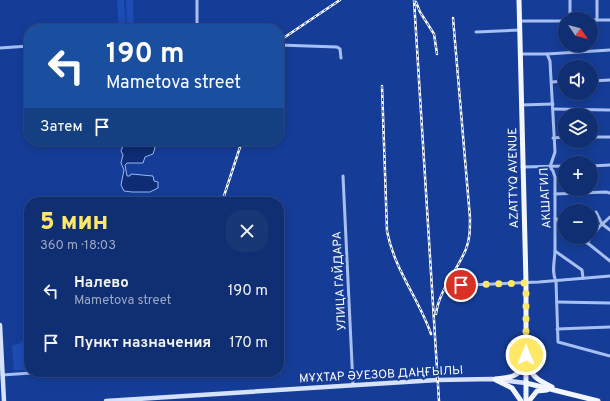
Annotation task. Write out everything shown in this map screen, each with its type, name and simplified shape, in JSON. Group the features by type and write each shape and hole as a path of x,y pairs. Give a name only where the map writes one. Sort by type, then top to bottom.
{"main road":[{"name":"AZATTYQ AVENUE","path":"519,0 526,283 526,383 528,401"},
{"path":"0,325 4,401"},
{"path":"495,379 512,377 518,374 523,368 526,356"},
{"path":"526,356 530,370 537,379 558,390 598,401"},
{"name":"МҰХТАР ӘУЕЗОВ ДАҢҒЫЛЫ","path":"106,401 353,385 476,379 495,379 526,383 558,390"},
{"path":"495,379 512,388 522,401"},
{"path":"528,401 537,390 558,390"}],"street":[{"path":"197,0 197,24"},
{"path":"570,0 570,12"},
{"path":"597,0 597,12"},
{"path":"598,20 610,20"},
{"path":"520,21 558,21"},
{"path":"476,32 520,30"},
{"path":"284,45 337,47 340,49 340,58"},
{"path":"0,48 24,46"},
{"path":"520,54 610,50"},
{"name":"АКШАГИЛ","path":"547,54 550,61 552,82 553,138 555,152 550,166 553,171 555,194 555,266 553,269 556,281 558,342 610,356"},
{"path":"598,81 610,80"},
{"path":"552,82 558,82"},
{"path":"521,105 552,104"},
{"path":"553,110 610,110"},
{"path":"598,137 610,137"},
{"path":"553,138 558,138"},
{"path":"598,166 610,165"},
{"path":"522,167 558,166"},
{"name":"УЛИЦА ГАЙДАРА","path":"343,176 353,385"},
{"path":"555,194 610,193"},
{"path":"598,216 602,224 610,230"},
{"path":"598,229 610,217"},
{"path":"588,244 610,261"},
{"path":"555,251 582,270 583,278"},
{"path":"447,286 526,283 610,276"},
{"path":"556,302 610,303"},
{"path":"557,329 610,327"},
{"path":"2,375 24,374"}],"shaded area":[{"path":"117,0 124,0 126,24 119,24"},
{"path":"126,0 133,0 134,24 127,24"},
{"path":"123,146 154,146 153,154 145,157 143,163 127,163 125,165 127,176 130,176 131,174 153,176 154,181 158,182 158,188 150,192 124,191 121,185 124,170 121,163 123,155 121,151"},
{"path":"24,314 24,370 14,370 12,345 19,344 23,340"}],"railway":[{"path":"284,38 340,0"},
{"path":"414,0 439,401"},
{"path":"416,2 420,12 434,34 437,54"},
{"path":"436,314 444,289 466,249 470,230 453,18"},
{"path":"382,86 387,231 395,258 431,334"},
{"path":"224,197 240,146"}],"route":[{"path":"461,285 526,283 526,355"}]}
